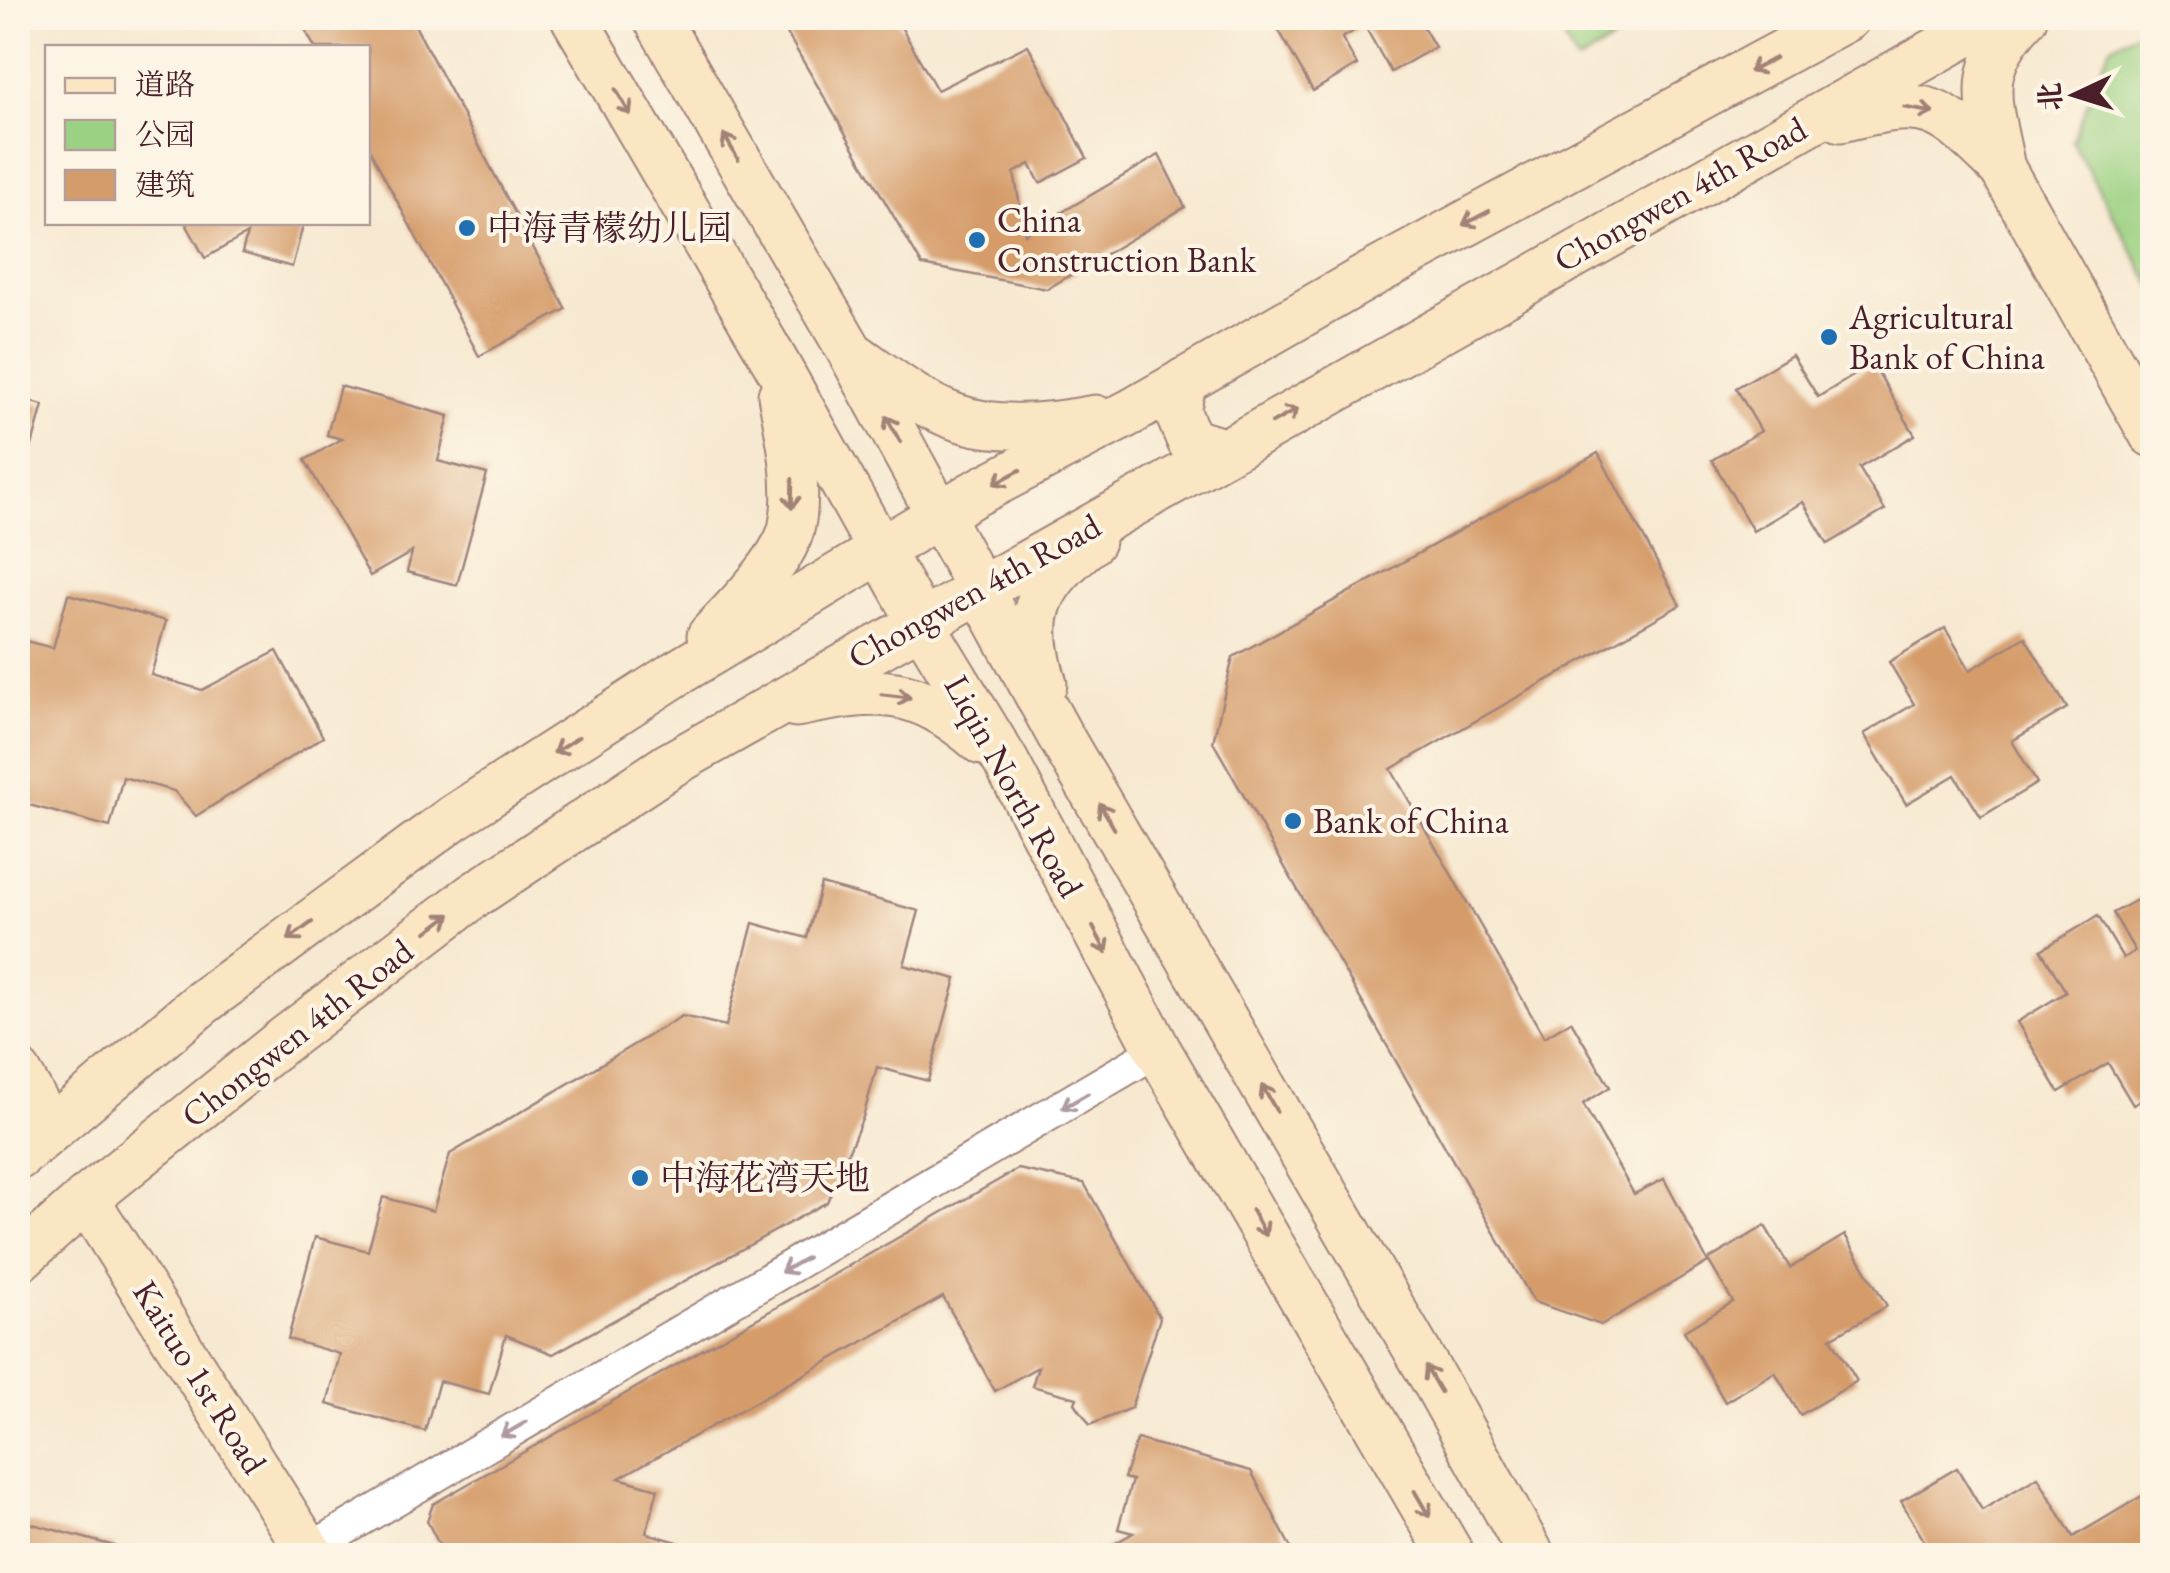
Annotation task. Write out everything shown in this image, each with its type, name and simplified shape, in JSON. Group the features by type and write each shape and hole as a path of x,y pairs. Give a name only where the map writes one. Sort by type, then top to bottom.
{"main road":[{"name":"Liqin North Road","path":"574,18 776,363 920,622 1006,762 1158,1050 1452,1556"},
{"name":"Liqin North Road","path":"656,18 851,353 1059,734 1532,1556"},
{"name":"Chongwen 4th Road","path":"34,1142 203,1002 454,818 677,673 941,514 1131,412 1372,274 1848,18"},
{"name":"Chongwen 4th Road","path":"18,1260 86,1199 280,1043 474,896 670,765 1994,18"},
{"path":"2002,168 1988,72 2004,40 2024,18"},
{"path":"1791,133 1889,107 1928,108 1964,130 2002,168 2152,434"},
{"path":"704,240 738,248 758,234 767,209"},
{"path":"851,353 905,390 958,418 1021,427 1131,412"},
{"path":"677,673 770,569 792,528 793,470 776,363"},
{"path":"1184,381 1177,411 1190,441 1223,451"},
{"path":"1059,734 1038,663 1037,601 1066,561 1170,481"},
{"path":"765,710 845,696 892,693 938,707 1006,762"},
{"path":"630,704 660,706 676,728 670,765"},
{"path":"18,1072 34,1142"},
{"name":"Kaituo 1st Road","path":"86,1199 311,1553"}],"street":[{"path":"311,1553 1158,1050"}],"green space":[{"path":"1552,18 1634,18 1638,25 1577,63"},
{"path":"2152,24 2152,286 2072,141 2110,47"}],"building":[{"name":"中海青檬幼儿园","path":"299,18 411,18 566,309 479,356 370,150 370,45 313,45"},
{"path":"778,18 896,18 937,90 1028,45 1087,158 1040,183 1030,164 1014,173 1025,234 1159,155 1185,207 1047,289 922,265"},
{"path":"1272,18 1418,18 1435,47 1391,72 1364,25 1342,38 1357,65 1313,91"},
{"path":"187,225 303,225 292,267 242,253 247,234 205,258"},
{"path":"1792,355 1818,397 1873,364 1915,435 1859,468 1885,510 1828,544 1803,502 1753,531 1712,460 1761,431 1736,388"},
{"path":"340,386 449,416 438,461 487,474 457,585 407,572 412,552 370,576 305,460 342,439 327,435"},
{"path":"18,398 43,405 19,493 18,493"},
{"path":"1598,453 1680,605 1391,769 1544,1037 1571,1021 1610,1087 1583,1104 1634,1194 1664,1179 1708,1262 1601,1325 1534,1302 1213,742 1233,657"},
{"path":"68,594 166,621 151,675 202,690 277,651 323,737 196,816 174,791 123,777 110,827 18,802 18,779 25,750 18,748 18,639 53,648"},
{"path":"1945,628 1970,670 2025,637 2067,708 2012,741 2037,783 1981,817 1955,775 1906,804 1864,734 1914,704 1889,662"},
{"path":"821,884 919,911 904,965 956,979 928,1081 877,1067 863,1117 827,1202 553,1354 506,1335 489,1394 439,1381 425,1431 327,1404 340,1354 288,1339 315,1237 368,1251 383,1197 433,1211 450,1154 682,1016 726,1026 753,923 807,938"},
{"path":"2152,892 2152,1094 2133,1105 2108,1063 2059,1092 2017,1022 2066,992 2041,950 2098,916 2123,958 2135,951 2113,913"},
{"path":"1018,1169 1084,1183 1160,1318 1131,1408 1090,1425 1075,1403 1077,1398 1032,1386 1038,1367 995,1391 943,1297 619,1478 658,1489 646,1533 695,1547 693,1556 445,1556 427,1521 433,1504"},
{"path":"1765,1226 1790,1268 1845,1235 1887,1306 1831,1338 1857,1381 1800,1415 1775,1372 1725,1402 1684,1331 1733,1302 1708,1260"},
{"path":"1137,1439 1251,1471 1295,1556 1093,1556 1133,1533 1118,1529 1132,1480 1124,1478"},
{"path":"1957,1468 1982,1510 2038,1477 2073,1537 2152,1490 2152,1556 1907,1556 1926,1544 1901,1501"},
{"path":"18,1520 114,1546 112,1556 18,1556"}],"place":[{"name":"中海青檬幼儿园","path":"467,228"},
{"name":"China Construction Bank","path":"977,240"},
{"name":"Agricultural Bank of China","path":"1829,337"},
{"name":"Bank of China","path":"1293,821"},
{"name":"中海花湾天地","path":"640,1178"}]}
